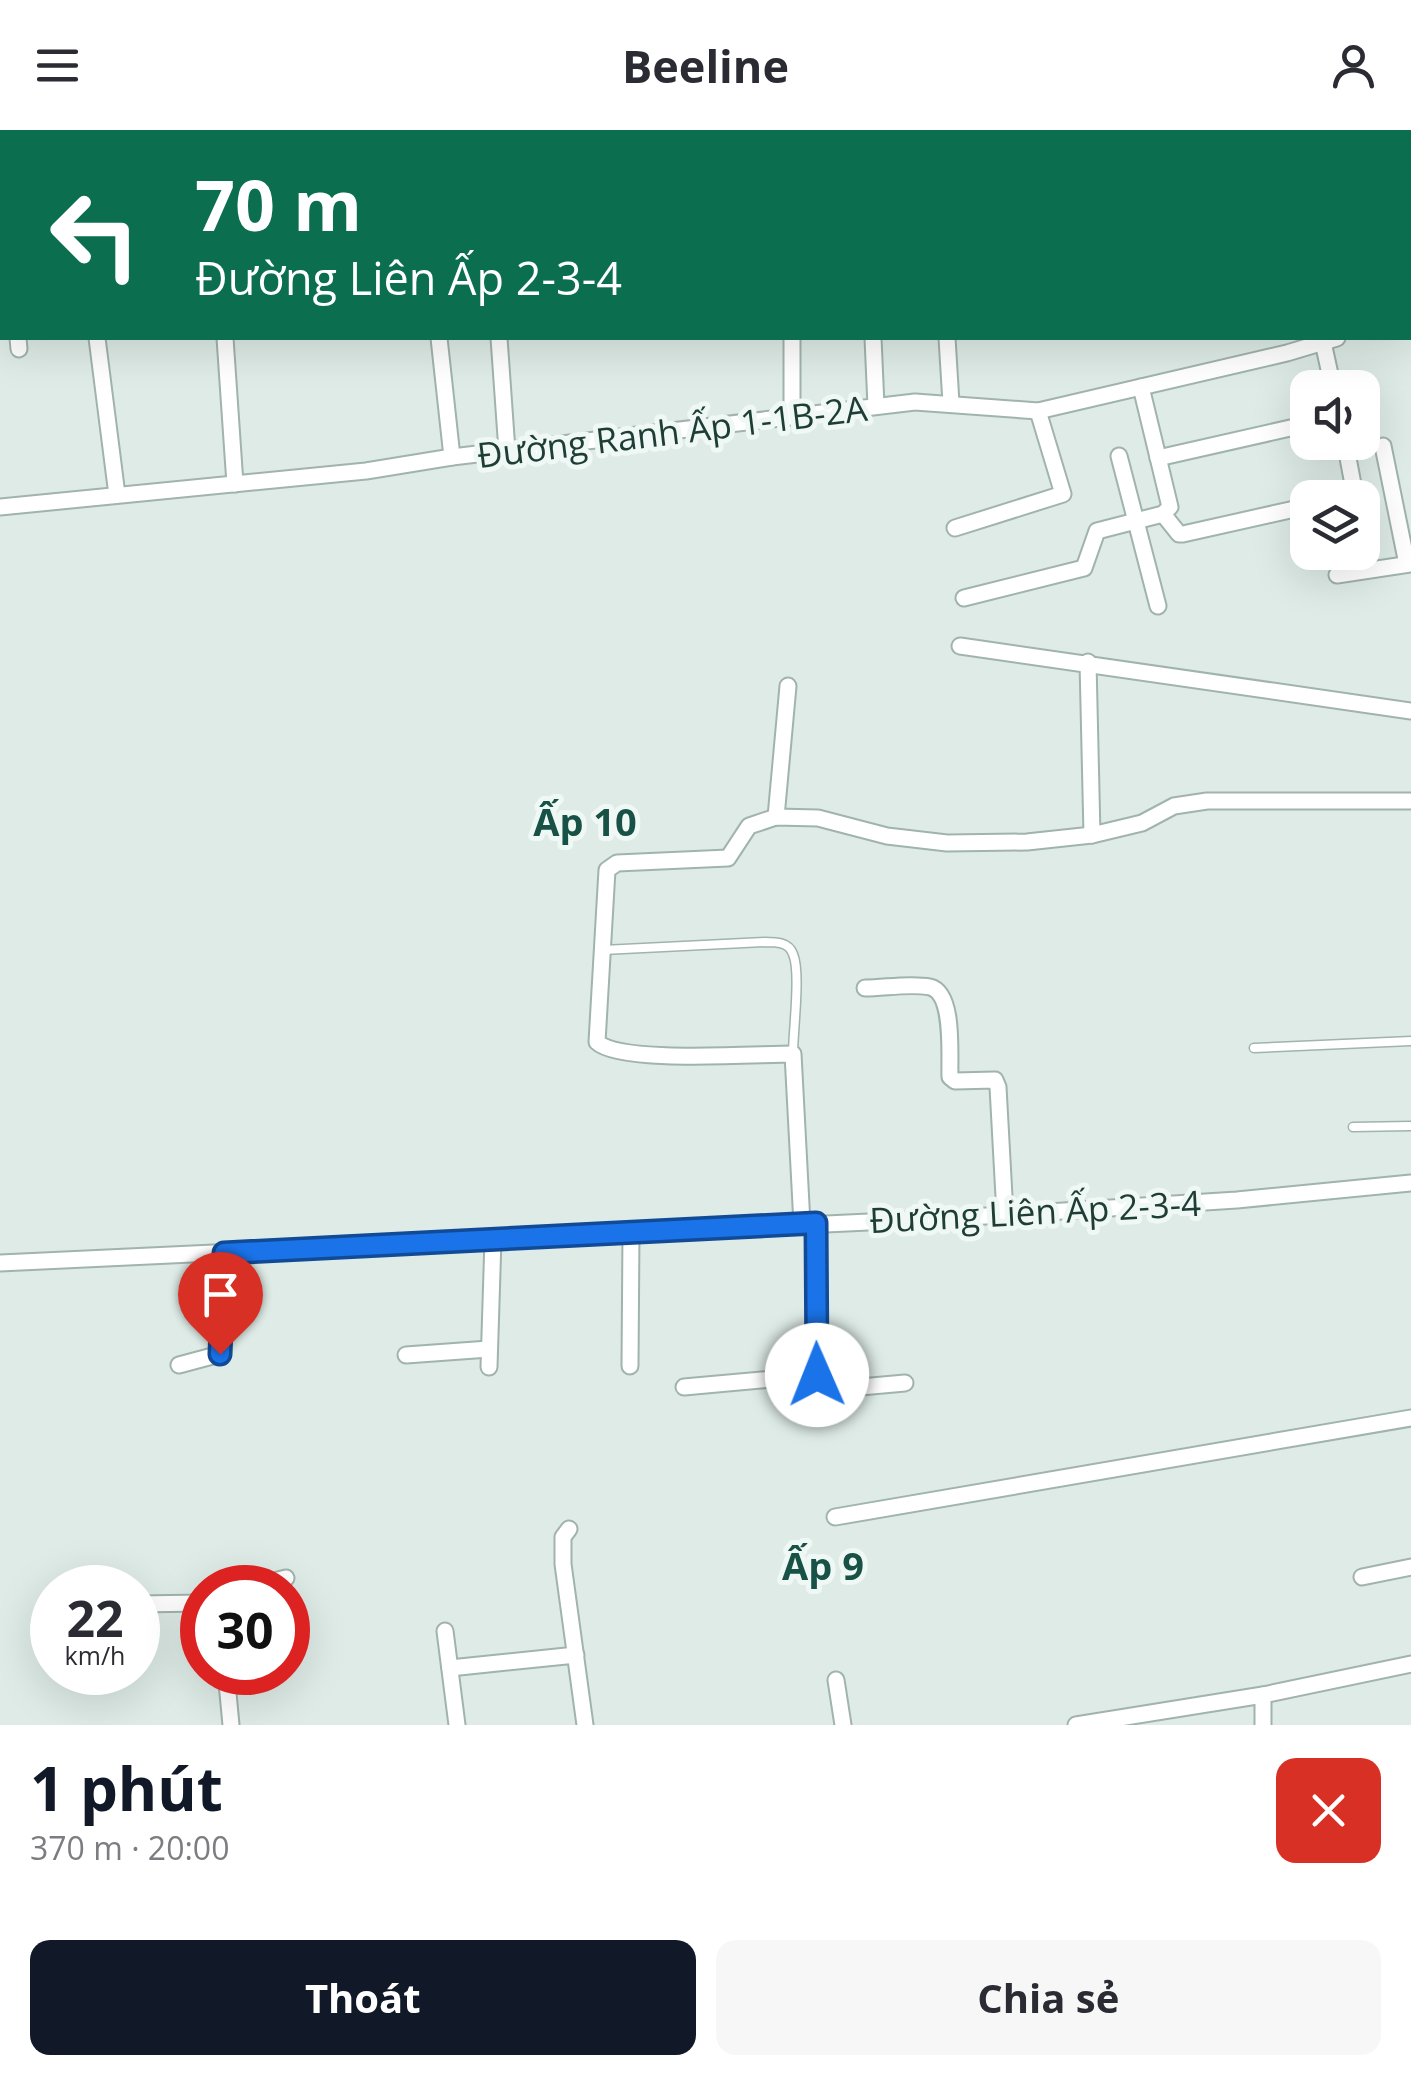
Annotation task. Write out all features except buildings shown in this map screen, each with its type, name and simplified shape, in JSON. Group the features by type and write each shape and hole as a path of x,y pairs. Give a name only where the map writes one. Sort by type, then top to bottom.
{"street":[{"path":"98,340 118,496"},
{"path":"226,340 235,484"},
{"path":"439,340 452,458"},
{"path":"499,340 507,451"},
{"path":"792,340 792,417"},
{"path":"873,340 876,406"},
{"path":"947,340 952,403"},
{"path":"1330,340 1331,370"},
{"name":"Đường Ranh Ấp 1-1B-2A","path":"0,507 366,471 915,402 1038,411 1330,340"},
{"path":"964,598 1084,568 1098,532 1163,514 1170,506 1141,387"},
{"path":"955,528 1063,494 1038,411"},
{"path":"1158,458 1290,428"},
{"path":"1336,574 1409,564 1384,446"},
{"path":"1119,456 1158,606"},
{"path":"1163,514 1183,534 1290,510"},
{"path":"960,646 1411,711"},
{"path":"1088,662 1092,835"},
{"path":"776,817 788,686"},
{"path":"905,1383 827,1390 817,1375 809,1223 793,1054 645,1055 604,1049 597,1042 607,870 617,862 728,858 749,826 776,817 818,818 887,836 947,844 1092,835 1142,824 1174,806 1207,800 1411,801"},
{"path":"865,988 932,988 942,994 947,1010 950,1077 955,1081 994,1080 998,1088 1005,1214"},
{"name":"Đường Liên Ấp 2-3-4","path":"0,1263 1005,1214 1237,1200 1411,1183"},
{"path":"630,1366 631,1232"},
{"path":"489,1368 493,1239"},
{"path":"179,1365 220,1354 224,1253"},
{"path":"406,1355 490,1349"},
{"path":"684,1387 817,1375"},
{"path":"835,1517 1411,1418"},
{"path":"570,1529 563,1536 562,1546 586,1725"},
{"path":"1362,1576 1411,1567"},
{"path":"445,1631 458,1725"},
{"path":"450,1668 576,1655"},
{"path":"1076,1725 1263,1695 1411,1664"},
{"path":"836,1680 843,1725"},
{"path":"228,1695 231,1725"},
{"path":"1263,1695 1263,1725"}],"lane":[{"path":"603,950 785,944 793,952 796,976 793,1054"},
{"path":"1254,1048 1411,1042"},
{"path":"1354,1127 1411,1126"}],"district":[{"name":"Ấp 10","path":"585,821"},
{"name":"Ấp 9","path":"823,1565"}],"route":[{"path":"220,1354 224,1253 816,1223 817,1375"}]}
